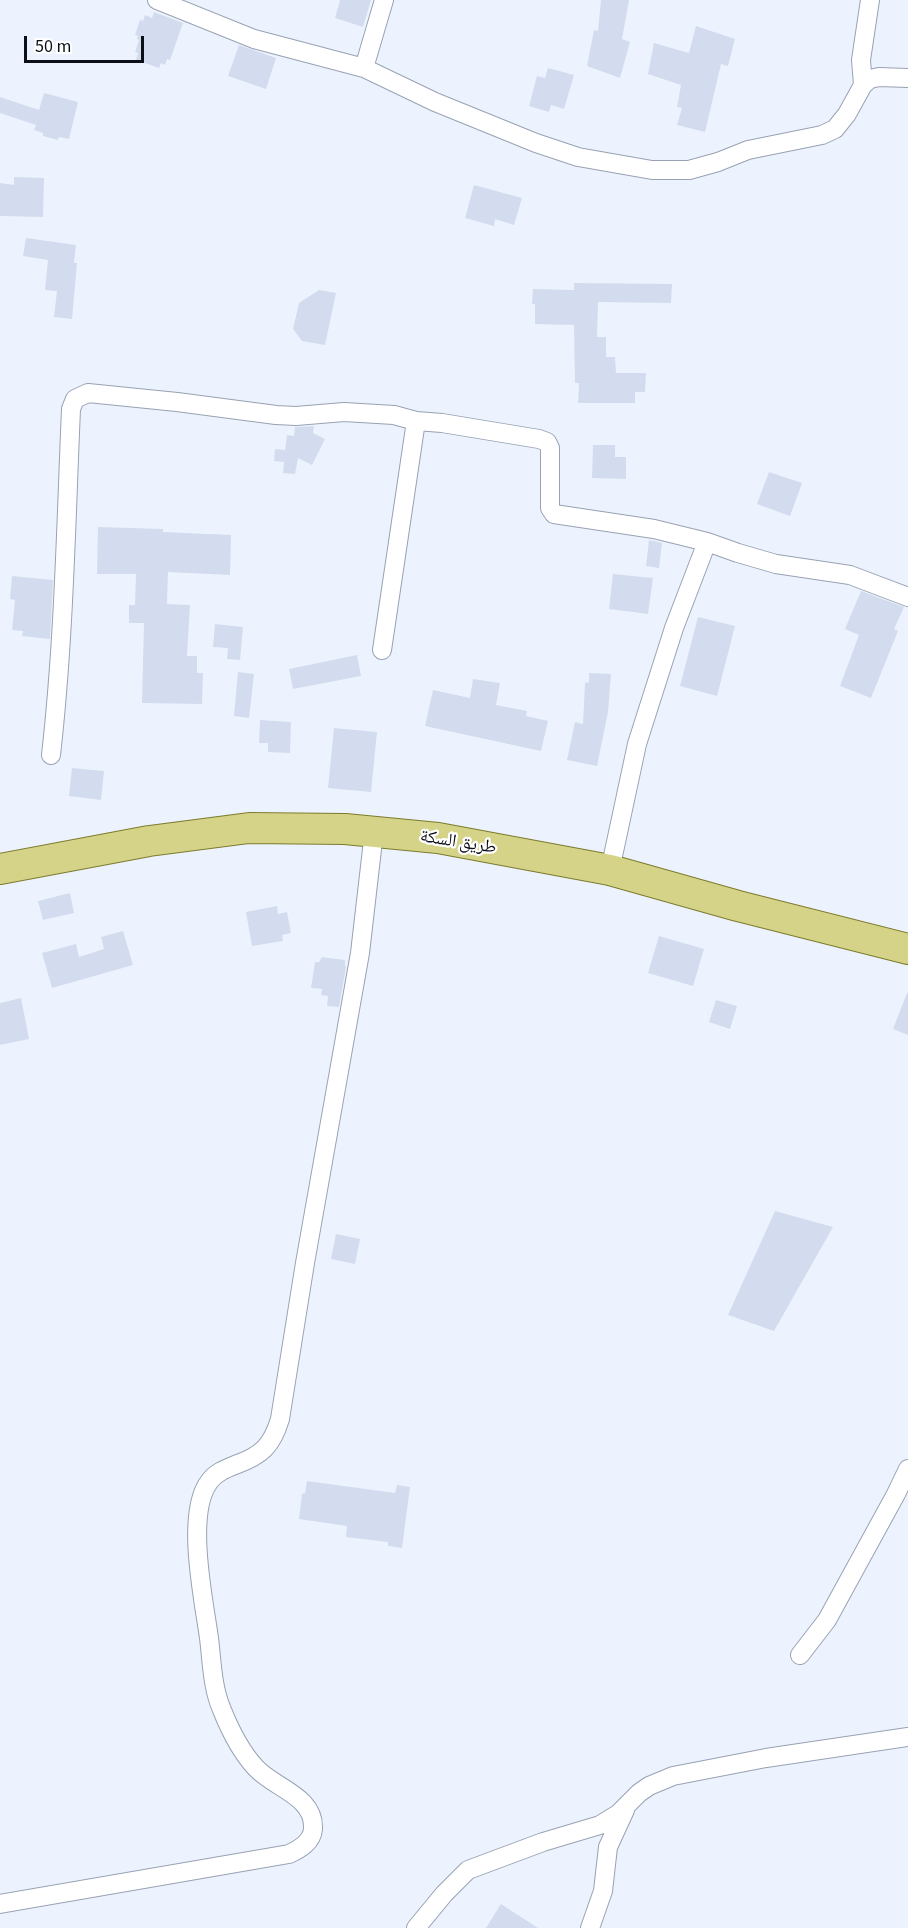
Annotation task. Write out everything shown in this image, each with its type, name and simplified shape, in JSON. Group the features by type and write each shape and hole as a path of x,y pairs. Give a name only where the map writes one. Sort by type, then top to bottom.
{"main road":[{"name":"طريق السكة","path":"0,869 149,841 249,828 345,829 438,838 610,870 738,906 908,948"}],"street":[{"path":"157,0 254,39 364,68 435,102 536,143 578,157 652,170 689,170 748,150 822,135 835,129 847,114 863,85 870,79 879,76 908,78"},
{"path":"364,68 384,0"},
{"path":"863,85 861,60 870,0"},
{"path":"51,755 61,645 71,409 75,399 88,393 276,415 296,416 344,412 394,415 416,421 539,439 547,442 550,448 550,508 554,514 654,529 707,542 738,554 776,564 850,575 908,597"},
{"path":"382,650 416,421"},
{"path":"610,870 637,744 674,628 707,542"},
{"path":"0,1904 289,1854 299,1850 312,1833 312,1820 307,1808 296,1796 258,1770 238,1743 221,1708 215,1687 200,1583 198,1523 201,1500 208,1483 221,1470 244,1462 262,1452 274,1437 280,1419 360,953 374,832"},
{"path":"800,1654 827,1620 908,1469"},
{"path":"416,1928 444,1894 468,1870 552,1839 600,1825 618,1814 649,1786 673,1776 766,1758 908,1737"},
{"path":"590,1928 603,1891 608,1846 629,1803"}],"building":[{"path":"340,0 371,0 363,27 335,18"},
{"path":"601,0 629,0 622,39 630,42 620,78 587,66 594,30 598,31"},
{"path":"154,12 183,23 170,60 167,59 165,65 161,63 159,68 136,60 138,53 135,52 139,40 135,35 140,20 143,21 145,15 152,18"},
{"path":"696,26 735,39 728,66 721,64 705,132 677,125 682,108 677,107 681,85 648,74 654,43 689,53"},
{"path":"239,45 276,58 266,89 228,76"},
{"path":"548,68 574,75 564,109 551,105 549,112 529,106 537,76 545,78"},
{"path":"44,93 78,102 69,139 59,137 58,140 43,136 43,133 34,130 36,125 0,113 0,97 39,110"},
{"path":"14,177 44,178 43,217 0,216 0,183 14,185"},
{"path":"474,185 522,198 514,225 495,219 494,226 465,218"},
{"path":"26,238 76,245 74,263 77,263 72,319 54,317 57,291 45,290 48,260 23,256"},
{"path":"574,283 672,284 671,303 598,302 597,337 606,337 606,357 615,357 616,373 646,373 645,392 635,392 635,403 578,403 579,383 575,383 574,325 535,324 535,304 532,304 533,289 574,290"},
{"path":"319,290 336,293 325,345 302,341 293,329 299,303"},
{"path":"314,426 313,433 325,439 312,465 298,458 295,474 283,473 284,462 274,461 275,449 285,450 287,435 294,436 295,427"},
{"path":"593,445 615,445 615,457 626,457 626,479 592,478"},
{"path":"769,472 802,483 790,516 757,504"},
{"path":"98,527 163,529 163,532 231,535 230,575 168,572 167,604 190,605 187,656 197,656 197,673 203,673 202,704 142,703 144,623 129,623 129,605 135,605 136,574 97,574"},
{"path":"649,540 662,543 659,568 646,566"},
{"path":"613,574 653,578 648,614 609,609"},
{"path":"12,576 53,580 50,639 22,636 23,631 12,630 15,600 10,599"},
{"path":"861,591 904,607 894,629 898,631 871,698 840,686 859,635 845,629"},
{"path":"698,617 735,626 717,696 680,686"},
{"path":"215,624 243,627 240,660 227,659 228,648 213,647"},
{"path":"357,655 361,676 293,689 289,669"},
{"path":"238,672 254,674 249,718 234,716"},
{"path":"589,673 611,674 608,712 597,766 567,760 575,722 583,724 585,683 589,682"},
{"path":"473,679 500,683 496,705 527,711 526,716 548,721 541,751 425,726 433,690 470,698"},
{"path":"260,720 291,722 290,753 268,752 268,743 259,743"},
{"path":"334,728 377,732 371,792 328,788"},
{"path":"72,768 104,771 101,800 69,796"},
{"path":"70,893 74,913 43,920 38,901"},
{"path":"277,906 278,914 287,912 291,933 282,935 283,941 252,946 246,912"},
{"path":"123,931 133,965 52,988 42,953 76,944 79,957 104,949 101,937"},
{"path":"659,936 704,949 693,986 648,973"},
{"path":"322,957 345,960 346,967 339,1007 327,1006 328,996 321,995 322,989 311,988 315,962 319,962"},
{"path":"908,993 908,1035 893,1029"},
{"path":"21,998 29,1039 0,1045 0,1003"},
{"path":"716,1000 737,1006 730,1029 709,1022"},
{"path":"775,1211 833,1227 774,1331 728,1315"},
{"path":"336,1234 360,1239 355,1264 331,1259"},
{"path":"307,1481 395,1493 397,1485 410,1487 402,1548 388,1546 388,1542 346,1537 347,1526 299,1519 302,1494 305,1493"},
{"path":"501,1904 538,1928 486,1928"}]}
